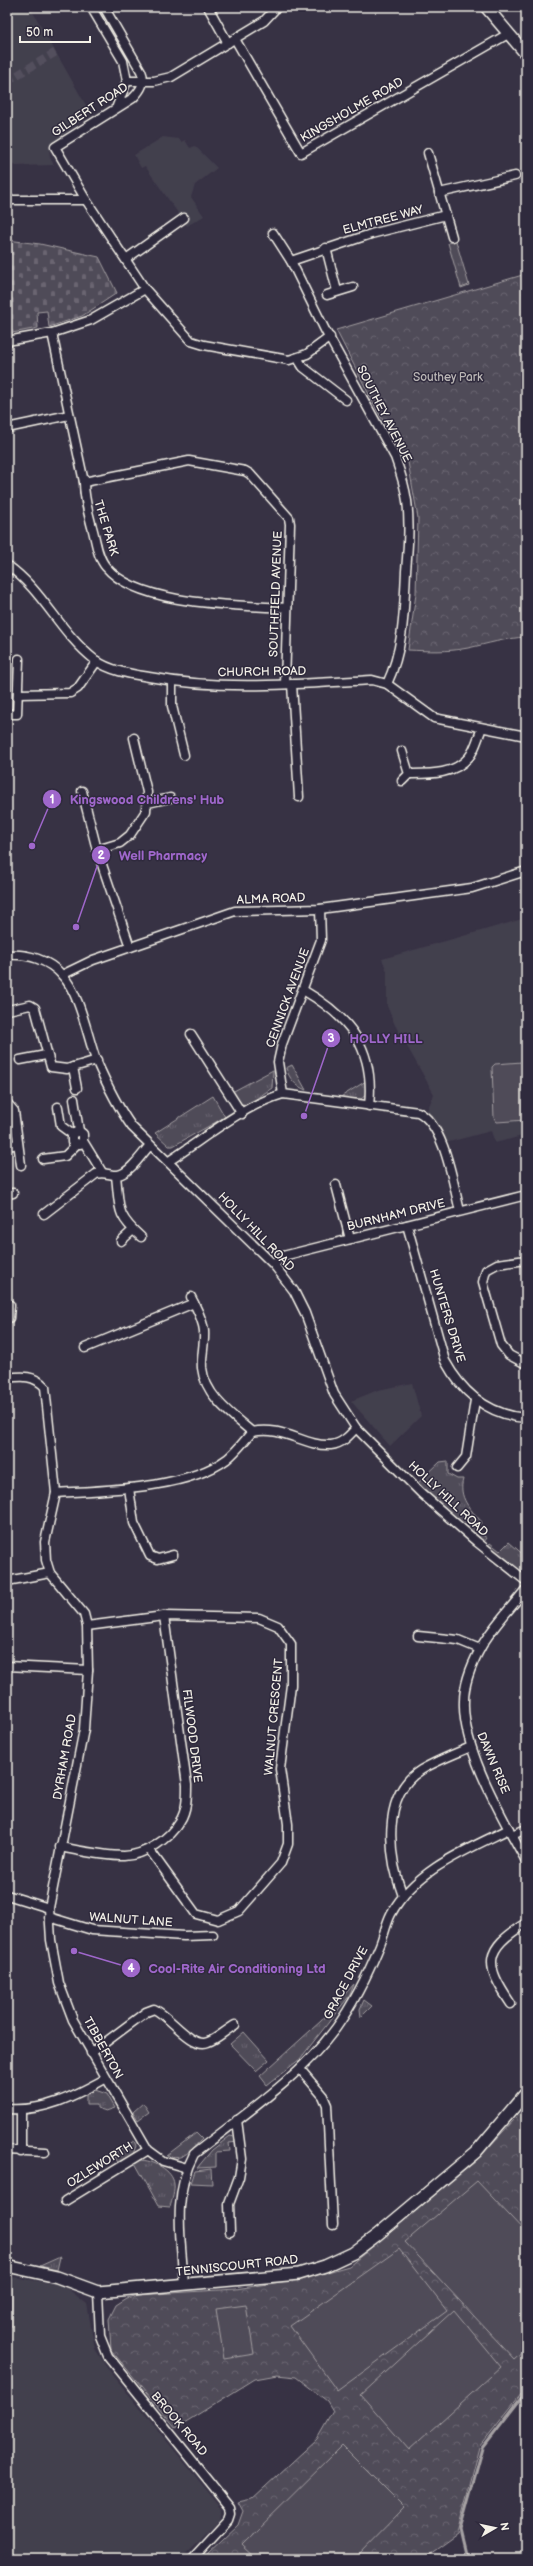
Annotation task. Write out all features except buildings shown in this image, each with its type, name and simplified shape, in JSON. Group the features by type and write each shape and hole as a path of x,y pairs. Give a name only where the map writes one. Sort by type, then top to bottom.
{"street":[{"path":"91,7 123,61 127,81 116,108"},
{"path":"104,7 139,65 144,81 127,81"},
{"path":"208,7 232,41"},
{"name":"GILBERT ROAD","path":"145,289 86,200 55,147 133,98 144,81 171,77 264,21 277,7"},
{"path":"486,7 526,54"},
{"name":"KINGSHOLME ROAD","path":"232,41 300,153 508,34"},
{"path":"428,153 452,236"},
{"path":"439,193 515,176"},
{"path":"7,200 86,200"},
{"name":"ELMTREE WAY","path":"291,260 326,248 446,215"},
{"path":"126,259 184,218"},
{"path":"7,341 52,333 91,320 145,289 191,341 204,345 280,359 298,359 330,337 291,260 273,233"},
{"path":"326,248 337,291"},
{"path":"327,295 353,286"},
{"name":"THE PARK","path":"52,333 68,415 84,482 84,495 100,558 106,568 127,585 161,596 233,605 287,608"},
{"name":"SOUTHEY AVENUE","path":"330,337 395,457 407,499 409,525 404,623 395,667 387,684"},
{"path":"298,359 303,367 346,400"},
{"path":"7,428 68,415"},
{"name":"SOUTHFIELD AVENUE","path":"84,482 189,461 245,471 289,518 287,608 288,684 299,797"},
{"name":"CHURCH ROAD","path":"7,565 25,577 37,590 60,625 97,661 126,673 172,681 224,687 372,680 387,684 434,718 526,736"},
{"path":"7,714 17,714 19,659"},
{"path":"18,694 70,693 78,688 97,661"},
{"path":"172,681 172,706 184,755"},
{"path":"402,781 409,774 437,774 452,769 470,757 482,728"},
{"path":"97,850 120,843 130,835 146,811 148,803 134,738"},
{"path":"402,751 409,774"},
{"path":"82,791 97,850 130,947"},
{"path":"148,803 170,798"},
{"name":"ALMA ROAD","path":"62,975 93,960 235,911 320,909 472,888 526,871"},
{"name":"CENNICK AVENUE","path":"283,1094 278,1062 282,1044 321,940 320,909"},
{"path":"7,955 20,954 34,957 62,975"},
{"name":"HOLLY HILL ROAD","path":"62,975 73,993 97,1060 117,1106 132,1127 169,1161 274,1265 294,1291 305,1313 334,1394 356,1428 421,1492 477,1542 526,1582"},
{"path":"303,990 329,1005 354,1034 364,1053 370,1073 369,1106"},
{"path":"8,1010 30,1005 35,1008 46,1055 51,1067 57,1069 73,1067 97,1060"},
{"path":"191,1034 242,1114"},
{"path":"20,1060 46,1055"},
{"path":"73,1067 77,1088"},
{"path":"169,1161 242,1114 270,1098 283,1094 418,1112 430,1121 439,1134 460,1211"},
{"path":"74,1099 75,1133"},
{"path":"7,1103 14,1111 21,1165"},
{"path":"43,1159 65,1156 79,1143 83,1134 75,1133 61,1126 58,1107"},
{"path":"79,1143 102,1172 116,1176 124,1173 150,1145"},
{"path":"7,1146 18,1144"},
{"path":"44,1214 102,1172"},
{"path":"116,1176 119,1211 126,1224 141,1237"},
{"path":"336,1185 350,1239"},
{"name":"BURNHAM DRIVE","path":"274,1265 283,1256 526,1195"},
{"name":"HUNTERS DRIVE","path":"407,1225 445,1361 454,1377 475,1400 492,1410 514,1417 526,1418"},
{"path":"121,1241 133,1230"},
{"path":"526,1260 497,1264 486,1270 483,1282 501,1345 509,1355 526,1364"},
{"path":"85,1348 193,1300 203,1322 205,1333 202,1369 208,1388 222,1406 252,1432"},
{"path":"7,1317 9,1318 10,1305"},
{"path":"7,1378 31,1376 39,1380 45,1387 56,1493 46,1542 46,1560 50,1573 7,1581"},
{"path":"457,1468 466,1457 475,1400"},
{"path":"56,1493 129,1488 174,1480 213,1468 227,1458 252,1432 274,1430 332,1445 341,1442 356,1428"},
{"path":"129,1488 134,1522 150,1556 158,1559 173,1554"},
{"name":"DYRHAM ROAD","path":"49,1908 84,1729 88,1670 87,1626 84,1614 50,1573"},
{"name":"DAWN RISE","path":"526,1589 480,1649 467,1680 464,1700 465,1723 470,1747 526,1861"},
{"name":"WALNUT CRESCENT","path":"87,1626 164,1616 259,1618 278,1626 291,1644 292,1672 280,1769 288,1824 288,1844 281,1863 239,1911 218,1920 196,1914 149,1849"},
{"name":"FILWOOD DRIVE","path":"60,1847 105,1855 126,1856 149,1849 166,1838 180,1820 186,1803 187,1785 164,1616"},
{"path":"418,1636 458,1640 480,1649"},
{"path":"7,1666 88,1670"},
{"path":"403,1896 396,1876 392,1850 397,1801 406,1783 420,1770 470,1747"},
{"name":"GRACE DRIVE","path":"184,2284 180,2192 187,2168 194,2154 300,2069 336,2028 380,1945 391,1915 403,1896 421,1879 450,1858 511,1832 526,1829"},
{"path":"7,1895 49,1908"},
{"name":"TIBBERTON","path":"49,1908 59,1983 73,2020 105,2079 148,2150 163,2161 187,2168"},
{"name":"WALNUT LANE","path":"49,1917 92,1930 184,1936 213,1935"},
{"path":"511,2004 495,1981 492,1960 501,1941 526,1923"},
{"path":"91,2053 146,2012 154,2009 163,2013 195,2043 203,2044 210,2042 234,2025"},
{"path":"300,2069 323,2096 327,2104 333,2225"},
{"path":"7,2109 22,2110 44,2107 68,2098 105,2079"},
{"name":"TENNISCOURT ROAD","path":"7,2266 57,2277 98,2292 299,2274 325,2266 353,2253 476,2152 526,2093"},
{"path":"21,2152 22,2110"},
{"path":"230,2232 228,2204 239,2177 242,2159 237,2120"},
{"path":"7,2150 21,2152 45,2152"},
{"name":"OZLEWORTH","path":"65,2200 148,2150"},
{"name":"BROOK ROAD","path":"98,2292 100,2336 108,2356 230,2507 231,2513 229,2519 192,2559"}],"shaded area":[{"path":"7,7 30,7 91,114 49,146 50,158 54,165 16,166 7,160"},
{"path":"163,137 179,139 181,142 185,140 190,148 195,146 217,168 195,185 191,197 204,216 187,226 145,166 141,168 134,155"},
{"path":"526,918 526,1135 495,1143 491,1131 445,1143 436,1123 426,1113 434,1094 395,1025 387,1006 387,971 382,959"},
{"path":"412,1383 421,1416 390,1446 351,1401 378,1390"},
{"path":"7,2276 63,2285 87,2304 95,2349 109,2370 222,2509 220,2520 179,2559 7,2559"}],"green space":[{"path":"7,240 40,244 99,257 117,293 82,316 49,327 47,311 37,312 38,328 7,334"},
{"path":"456,241 469,285 461,288 448,243"},
{"name":"Southey Park","path":"526,274 526,637 453,650 408,650 416,594 418,518 408,462 378,412 336,330"},
{"path":"522,1062 526,1065 526,1120 497,1122 494,1118 492,1067 495,1064"},
{"path":"292,1065 306,1090 296,1084 289,1075 286,1068"},
{"path":"273,1070 272,1088 247,1105 238,1103 232,1092"},
{"path":"366,1081 366,1095 361,1099 339,1098"},
{"path":"213,1096 225,1117 173,1146 169,1146 155,1133"},
{"path":"448,1461 448,1474 457,1479 463,1479 462,1492 464,1498 469,1508 482,1522 475,1530 487,1538 484,1542 480,1542 417,1484 440,1462"},
{"path":"509,1542 526,1557 526,1577 488,1546 490,1543 500,1551"},
{"path":"354,1984 350,1995 300,2059 267,2085 260,2076 321,2021"},
{"path":"364,2000 372,2006 361,2017 360,2009"},
{"path":"244,2032 269,2060 256,2071 230,2044"},
{"path":"95,2090 107,2094 115,2108 106,2111 97,2108 97,2105 86,2105 86,2092"},
{"path":"143,2103 149,2112 138,2120 133,2112"},
{"path":"526,2107 526,2388 480,2446 457,2534 422,2559 206,2559 208,2553 238,2525 243,2511 238,2502 252,2499 317,2439 333,2411 327,2401 296,2377 277,2375 255,2379 176,2428 111,2350 109,2319 116,2305 127,2298 139,2295 236,2289 306,2278 349,2266 476,2161"},
{"path":"196,2133 202,2139 186,2154 177,2158 167,2155"},
{"path":"230,2136 235,2137 238,2142 229,2143 230,2151 216,2152 216,2167 197,2168 212,2150"},
{"path":"134,2141 136,2146 133,2154 118,2162 112,2154"},
{"path":"140,2160 145,2160 156,2164 170,2174 173,2179 174,2187 170,2207 159,2206 135,2163"},
{"path":"211,2169 212,2184 191,2183 195,2171"},
{"path":"477,2181 526,2233 526,2348 514,2359 405,2242"},
{"path":"399,2249 447,2311 337,2391 290,2326"},
{"path":"60,2257 57,2270 40,2266"},
{"path":"7,2280 12,2280 12,2326 7,2326"},
{"path":"246,2305 254,2354 224,2359 216,2309"},
{"path":"454,2310 501,2367 409,2450 361,2395"},
{"path":"7,2333 10,2333 11,2393 7,2393"},
{"path":"342,2446 404,2508 354,2559 257,2559 242,2545"}],"waterway":[{"path":"467,2559 460,2530 483,2447 526,2392"}],"tunnel":[{"path":"7,81 56,52"}],"place":[{"name":"Kingswood Childrens' Hub","path":"32,846"},
{"name":"Well Pharmacy","path":"76,927"},
{"name":"HOLLY HILL","path":"304,1116"},
{"name":"Cool-Rite Air Conditioning Ltd","path":"74,1951"}]}
